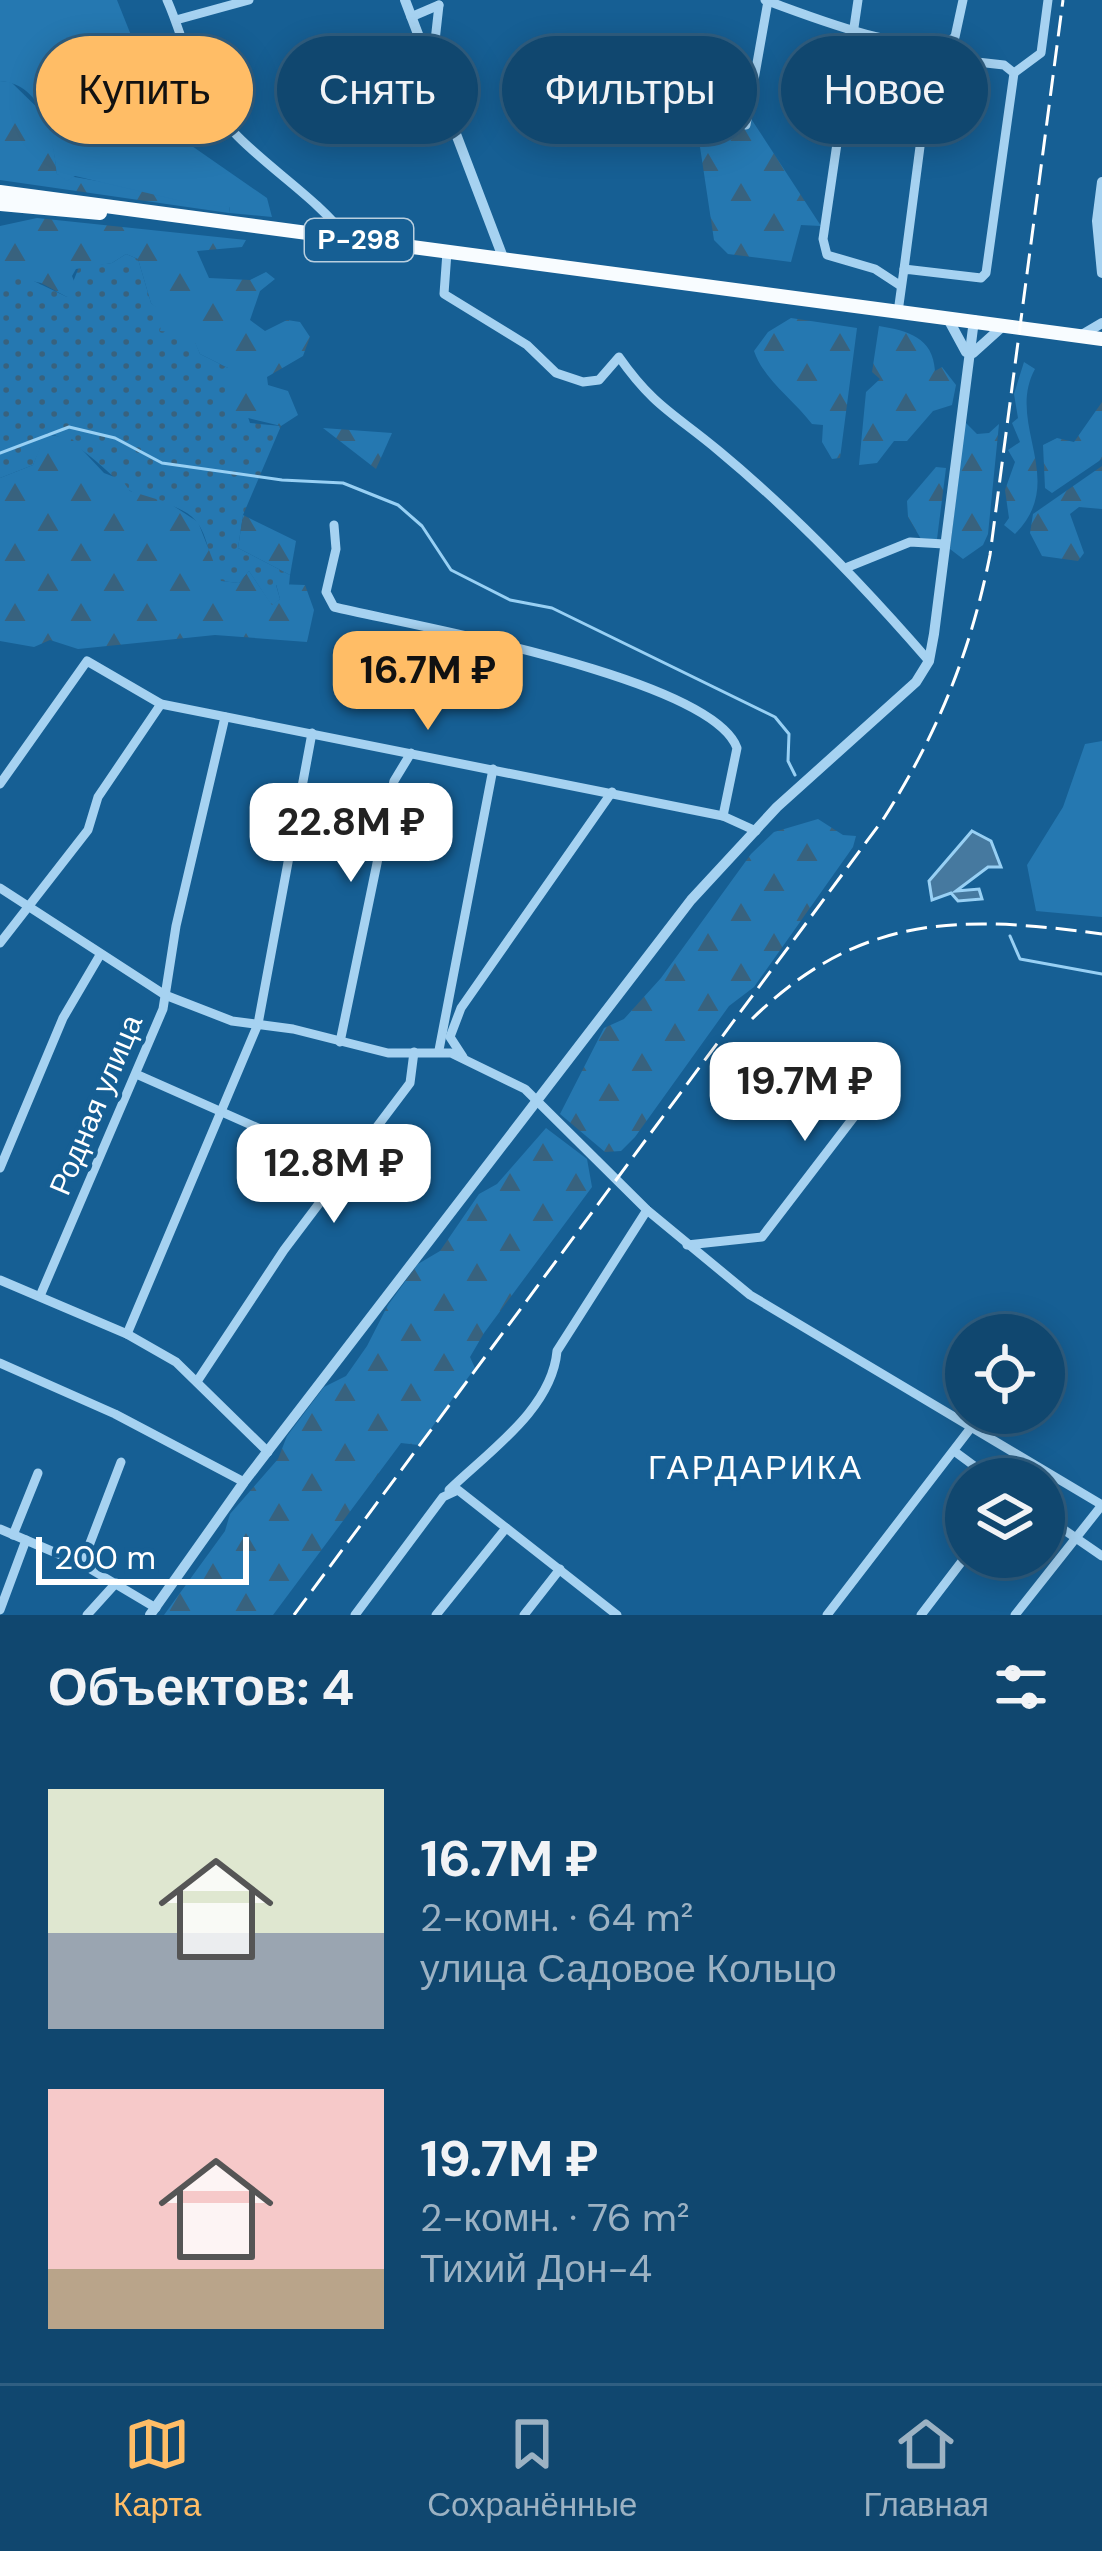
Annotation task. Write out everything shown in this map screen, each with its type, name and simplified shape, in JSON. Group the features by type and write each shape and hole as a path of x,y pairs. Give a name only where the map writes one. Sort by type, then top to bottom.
{"highway":[{"name":"Р-298","path":"0,192 1102,339"},
{"name":"Р-298","path":"0,204 213,221"}],"street":[{"path":"167,0 202,90 228,124 347,238"},
{"path":"176,20 249,0"},
{"path":"405,0 419,36"},
{"path":"757,60 767,0 871,36"},
{"path":"858,0 823,239 826,255 875,269 901,286"},
{"path":"955,36 963,0"},
{"path":"904,269 981,278 986,273 1013,74 1041,53 1048,0"},
{"path":"411,17 441,3"},
{"path":"436,36 441,3"},
{"path":"988,62 1004,65 1013,74"},
{"path":"460,144 504,260"},
{"path":"898,312 921,144"},
{"path":"1102,182 1097,221 1102,273"},
{"path":"447,252 444,294 527,345 556,373 583,382 599,380 619,357 649,400 719,451 848,567 929,661"},
{"path":"947,317 960,333 968,361"},
{"path":"0,1529 82,1564 153,1611 244,1482 692,900 756,831 904,694 929,661 974,320"},
{"path":"1080,336 1102,323"},
{"path":"968,361 980,341 1005,325"},
{"path":"334,525 337,549 326,592 334,607 610,673 719,722 737,748 723,816"},
{"path":"848,567 910,542 944,544"},
{"path":"0,784 87,661 160,704 612,792 723,816 756,831"},
{"path":"0,943 17,915 28,908 88,830 98,797 160,704"},
{"name":"Родная улица","path":"40,1296 165,995 225,718"},
{"path":"127,1334 258,1024 312,734"},
{"path":"340,1042 394,781 411,753"},
{"path":"439,1050 471,863 494,769"},
{"path":"465,1059 450,1037 461,1008 612,792"},
{"path":"0,888 165,995 232,1021 388,1053 439,1050 465,1059 538,1100 687,1245 804,1330 945,1409"},
{"path":"0,1168 63,1018 100,955"},
{"path":"198,1380 410,1083 414,1052"},
{"path":"136,1074 346,1167"},
{"path":"687,1245 762,1237 883,1078"},
{"path":"355,1615 442,1497 531,1410 554,1376 556,1351 647,1210"},
{"path":"0,1280 127,1334 198,1380 268,1452"},
{"path":"0,1364 115,1414 244,1482"},
{"path":"827,1615 966,1434"},
{"path":"988,1434 1102,1505 1015,1615"},
{"path":"954,1451 964,1458"},
{"path":"82,1564 121,1462"},
{"path":"13,1535 38,1473"},
{"path":"442,1497 458,1490 617,1615"},
{"path":"436,1615 506,1528"},
{"path":"1065,1530 1102,1556"},
{"path":"0,1610 26,1540"},
{"path":"524,1615 560,1569"},
{"path":"921,1615 949,1578"},
{"path":"87,1615 116,1583"}],"green space":[{"path":"0,0 117,0 131,36 36,36 36,102 15,84 0,81"},
{"path":"0,81 11,82 36,106 36,144 53,144 57,174 230,206 229,213 0,180"},
{"path":"757,128 821,226 801,225 791,262 728,254 714,240 700,144 757,144"},
{"path":"52,144 189,144 267,198 272,217 229,213 230,207 194,204 75,176 67,181 57,174"},
{"path":"37,218 246,240 242,247 197,251 209,278 250,280 266,272 275,279 260,291 250,320 265,331 287,320 300,322 310,337 303,356 267,377 268,385 288,391 298,415 281,426 232,414 228,368 200,354 191,334 160,331 163,314 151,303 138,259 126,254 112,263 76,269 72,276 78,291 67,297 41,283 0,274 0,226"},
{"path":"126,254 138,259 151,303 192,334 200,354 232,370 250,423 281,426 243,515 238,548 290,575 289,585 276,585 280,599 272,606 249,571 239,583 221,581 200,527 189,514 129,490 81,449 59,437 47,433 33,465 0,478 0,272 13,271 67,297 79,267 112,263"},
{"path":"791,318 857,328 840,458 832,459 822,442 823,425 812,424 772,380 754,351 768,332"},
{"path":"879,326 900,330 924,343 935,371 942,367 956,385 952,405 933,411 907,441 894,441 877,463 859,465 866,392 880,379 872,372"},
{"path":"1024,362 1035,369 1027,410 1037,493 1030,514 1015,534 1004,525 1009,518 1005,490 1015,462 1008,450 1020,442 1012,423 1018,418 1014,394"},
{"path":"1102,402 1102,459 1052,493 1045,488 1043,445 1057,438 1074,442"},
{"path":"965,422 977,434 989,433 999,424 988,534 983,545 963,559 950,549"},
{"path":"323,428 392,433 376,469"},
{"path":"45,434 72,439 104,473 122,480 130,491 169,503 198,522 221,581 239,583 249,571 272,605 280,599 276,584 305,585 314,610 307,642 215,635 78,649 50,640 34,647 0,641 0,478 33,465"},
{"path":"1102,466 1102,509 1079,507 1070,514 1084,553 1078,561 1042,556 1030,533 1033,514"},
{"path":"936,467 946,468 937,539 921,539 908,517 907,501"},
{"path":"243,515 296,541 290,575 238,548"},
{"path":"1102,741 1102,917 1036,911 1027,865 1063,807 1085,744"},
{"path":"818,819 843,835 856,836 853,847 754,987 729,1006 635,1137 621,1151 605,1152 560,1114 604,1028 624,1019 661,978 751,854 774,832"},
{"path":"546,1128 587,1159 592,1187 484,1333 470,1357 475,1368 419,1445 401,1443 273,1615 164,1615 225,1531 230,1514 278,1459 287,1436 324,1387 346,1376 418,1264 440,1251 479,1194 497,1184"}],"shaded area":[{"path":"972,831 991,841 1001,867 988,867 956,891 979,889 982,899 958,901 951,893 932,900 929,881"}],"waterway":[{"path":"0,453 69,427 115,438 162,463 282,480 343,483 398,505 422,526 451,570 510,600 552,608 775,717 789,734 788,761 795,775"},
{"path":"1010,936 1020,959 1102,974"}],"railway":[{"path":"294,1615 884,818 936,724 973,625 990,555 1063,0"},
{"path":"752,1019 832,958 915,930 1003,924 1102,934"}],"district":[{"name":"ГАРДАРИКА","path":"756,1467"}]}
